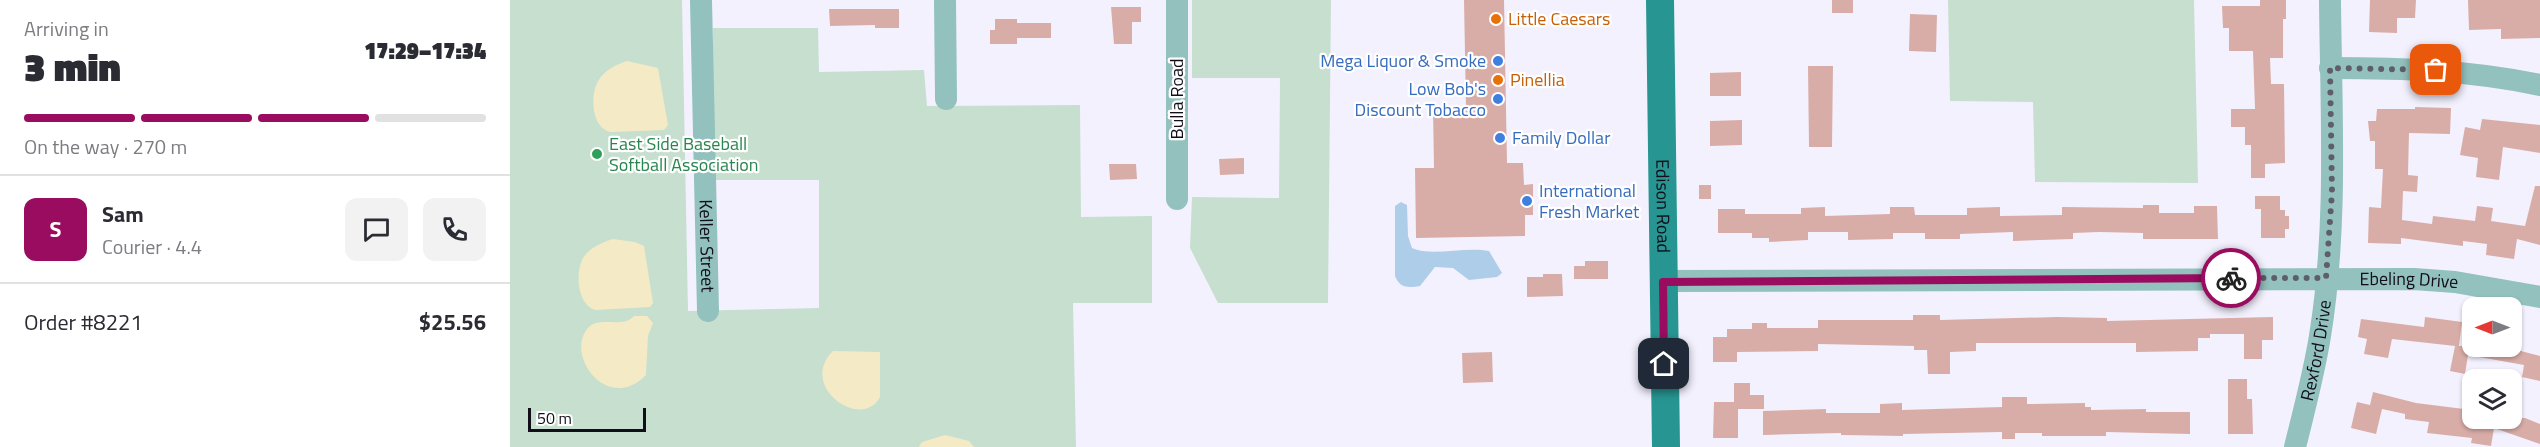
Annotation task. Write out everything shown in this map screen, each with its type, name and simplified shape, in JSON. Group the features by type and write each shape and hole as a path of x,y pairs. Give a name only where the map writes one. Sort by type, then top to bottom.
{"main road":[{"name":"Edison Road","path":"1660,0 1665,447"}],"street":[{"name":"Keller Street","path":"701,0 708,311"},
{"path":"945,0 946,99"},
{"name":"Bulla Road","path":"1177,0 1177,199"},
{"name":"Rexford Drive","path":"2295,447 2320,336 2326,278 2332,192 2330,0"},
{"path":"2330,68 2436,70 2505,78 2540,86"},
{"name":"Ebeling Drive","path":"1663,282 2326,278 2435,280 2540,297"}],"green space":[{"name":"East Side Baseball Softball Association","path":"510,0 682,0 688,311 819,308 819,180 713,180 713,28 818,28 819,72 924,70 927,106 1080,105 1081,217 1152,216 1152,303 1073,303 1076,447 510,447"},
{"path":"1192,0 1331,0 1328,303 1218,303 1190,248 1192,197 1279,198 1280,78 1192,78"},
{"path":"1948,0 2194,0 2198,183 2035,182 2033,102 1950,101"}],"sand":[{"path":"627,61 658,68 668,125 664,130 611,132 605,130 596,119 593,104 597,83 610,69"},
{"path":"613,239 635,242 644,246 653,303 650,307 596,310 585,303 579,281 582,260 591,249"},
{"path":"634,316 647,316 653,323 648,336 646,375 631,385 617,388 604,384 593,376 585,364 581,351 582,338 589,327 594,324 624,322"},
{"path":"833,351 880,352 880,397 871,407 860,410 848,407 836,400 827,390 823,378 824,364"},
{"path":"945,435 969,441 974,447 919,447 922,442"}],"water":[{"path":"1401,202 1407,205 1408,236 1412,248 1429,252 1489,251 1502,273 1497,277 1469,280 1453,268 1435,267 1420,286 1402,285 1395,276 1395,206"}],"building":[{"path":"1464,0 1504,0 1507,163 1523,163 1524,185 1533,184 1533,215 1525,215 1525,236 1416,238 1415,168 1434,168 1433,110 1466,109"},
{"path":"1832,0 1853,0 1853,13 1832,13"},
{"path":"2260,0 2286,0 2286,19 2283,19 2283,58 2270,58 2271,84 2284,84 2285,163 2265,164 2265,178 2251,178 2251,145 2245,145 2245,127 2231,127 2231,109 2255,109 2253,51 2229,51 2229,28 2223,28 2222,6 2260,6"},
{"path":"2370,0 2416,0 2415,18 2397,18 2397,33 2369,32"},
{"path":"2468,0 2540,0 2540,38 2501,39 2501,29 2469,30"},
{"path":"1111,7 1141,7 1141,22 1132,22 1132,44 1114,44"},
{"path":"829,9 899,9 899,28 875,28 875,25 830,26"},
{"path":"1910,14 1937,15 1936,52 1909,51"},
{"path":"995,19 1017,19 1017,23 1051,23 1051,38 1017,38 1017,44 990,44 990,30 995,30"},
{"path":"1808,66 1833,66 1832,147 1809,147"},
{"path":"1741,72 1741,96 1710,96 1710,73"},
{"path":"2415,107 2451,108 2450,134 2409,133 2408,175 2418,176 2417,192 2403,191 2402,220 2432,224 2433,216 2475,221 2477,206 2493,208 2491,221 2525,226 2535,186 2540,186 2540,245 2517,239 2514,259 2486,255 2487,244 2463,241 2463,246 2401,238 2401,244 2368,243 2369,207 2381,208 2383,169 2375,169 2375,141 2370,141 2368,121 2376,121 2377,109 2415,109"},
{"path":"2482,119 2540,125 2540,153 2503,147 2499,180 2476,177 2478,158 2460,155 2465,127 2480,130"},
{"path":"1742,120 1742,145 1710,146 1710,121"},
{"path":"1244,158 1244,174 1220,175 1219,159"},
{"path":"1109,164 1136,164 1137,179 1110,180"},
{"path":"1699,185 1711,185 1711,199 1699,199"},
{"path":"2255,196 2280,196 2280,210 2285,210 2285,216 2289,216 2289,229 2285,229 2285,238 2261,238 2261,209 2255,209"},
{"path":"2143,205 2159,205 2159,213 2194,213 2194,206 2217,206 2218,239 2143,239 2143,233 2099,232 2073,233 2073,239 2013,241 2013,232 1960,234 1960,239 1925,239 1925,233 1893,233 1893,239 1848,240 1848,232 1808,232 1808,240 1769,242 1769,238 1752,238 1752,233 1718,233 1718,209 1745,209 1745,214 1801,214 1801,208 1825,207 1825,216 1890,214 1890,207 1914,207 1915,215 1967,215 1967,208 2000,207 2000,216 2062,215 2062,207 2143,208"},
{"path":"1585,261 1608,261 1608,279 1574,279 1574,266 1585,266"},
{"path":"1543,274 1562,274 1563,296 1527,297 1527,277 1543,277"},
{"path":"1913,315 1940,315 1940,320 2057,317 2107,318 2107,321 2273,317 2273,340 2262,340 2262,359 2244,359 2244,334 2210,334 2210,338 2198,338 2198,351 2136,352 2136,343 1976,343 1976,351 1950,352 1950,374 1928,374 1927,350 1914,350 1914,346 1818,344 1818,351 1737,352 1737,362 1713,362 1713,337 1727,337 1727,329 1752,329 1752,323 1767,323 1767,328 1818,328 1818,320 1913,320"},
{"path":"2425,317 2462,322 2459,346 2462,346 2462,357 2468,357 2466,369 2462,369 2462,373 2450,371 2455,346 2392,339 2388,358 2364,354 2367,339 2358,337 2361,319 2424,327"},
{"path":"2522,351 2540,356 2540,381 2522,377 2524,365 2479,357 2522,357"},
{"path":"1492,352 1493,382 1463,383 1462,353"},
{"path":"2228,379 2247,379 2247,399 2252,399 2253,434 2228,434"},
{"path":"1734,383 1750,383 1750,395 1764,395 1764,409 1738,409 1738,438 1713,438 1714,402 1734,402"},
{"path":"2373,392 2416,403 2462,409 2462,429 2494,429 2491,446 2471,443 2472,438 2427,433 2429,422 2405,419 2405,414 2382,409 2376,434 2351,428 2357,402 2370,405"},
{"path":"2002,397 2027,397 2027,404 2085,403 2085,407 2091,407 2091,410 2146,409 2146,412 2190,412 2190,434 2106,432 2106,436 2042,436 2042,433 2015,433 2015,439 2002,439 2002,432 1903,434 1903,436 1841,435 1841,433 1763,435 1763,411 1826,409 1826,413 1880,413 1880,404 1902,403 1902,410 2002,407"},
{"path":"2522,418 2525,418 2540,424 2540,444 2497,429 2522,429"}],"way so far":[{"path":"2231,278 2326,278 2332,192 2330,68 2436,70"}],"place":[{"name":"Little Caesars","path":"1496,19"},
{"name":"Mega Liquor & Smoke","path":"1498,61"},
{"name":"Pinellia","path":"1498,80"},
{"name":"Low Bob's Discount Tobacco","path":"1498,99"},
{"name":"Family Dollar","path":"1500,138"},
{"name":"East Side Baseball Softball Association","path":"597,154"},
{"name":"International Fresh Market","path":"1527,201"}],"route":[{"path":"1664,364 1663,282 2231,278"}]}
